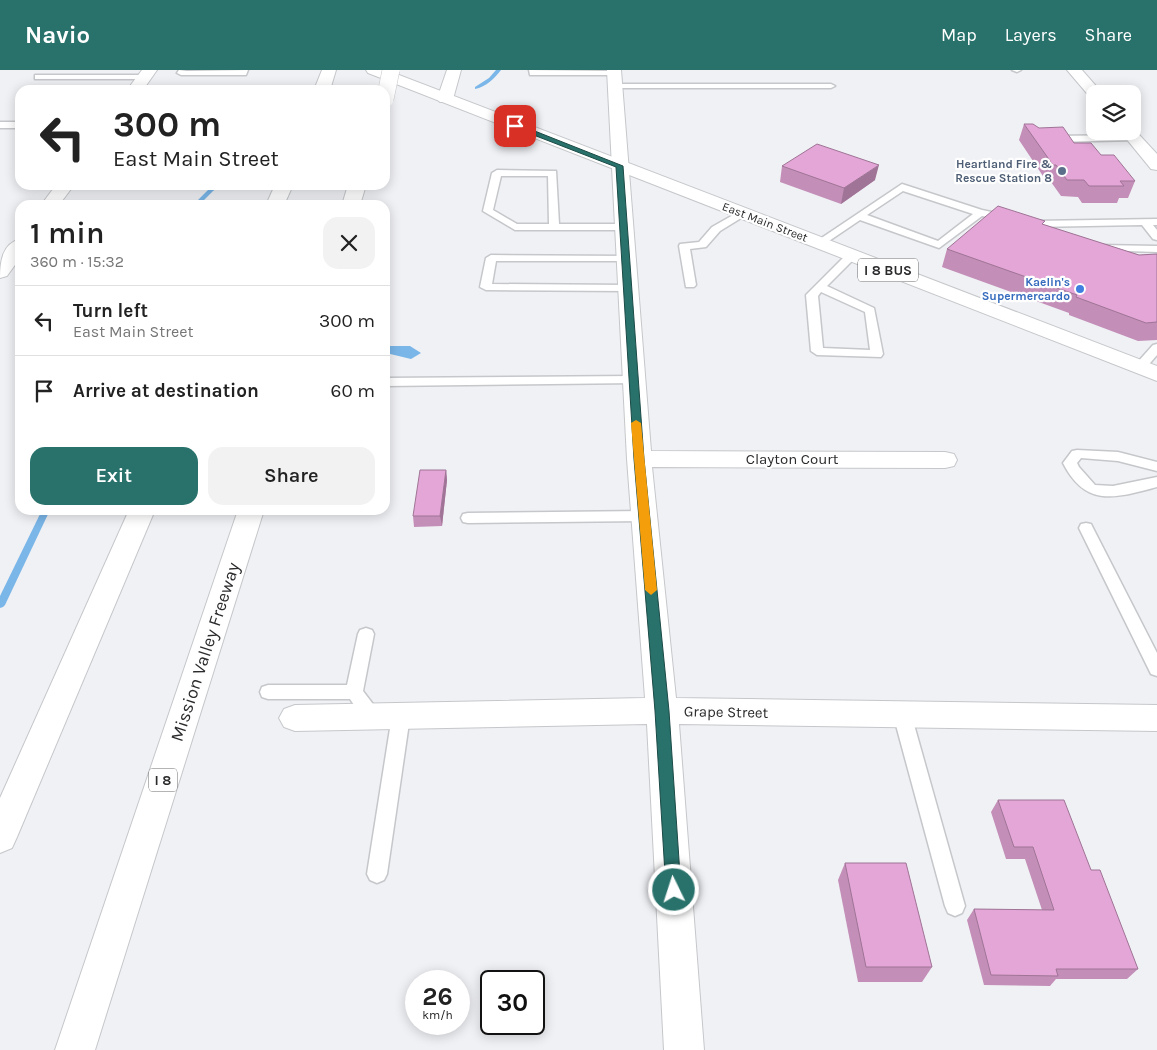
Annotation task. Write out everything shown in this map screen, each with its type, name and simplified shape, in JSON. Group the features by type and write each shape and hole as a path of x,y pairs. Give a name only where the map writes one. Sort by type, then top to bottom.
{"main road":[{"name":"East Main Street","path":"373,70 1149,370"},
{"path":"388,85 391,70"},
{"path":"445,99 454,70"},
{"path":"1074,70 1087,85"},
{"path":"324,85 328,72"},
{"path":"139,85 147,74"},
{"path":"614,76 639,459 662,711 684,1050"},
{"path":"1135,140 1157,165"},
{"path":"0,272 15,252"},
{"name":"Clayton Court","path":"639,459 945,460"},
{"path":"0,837 140,515"},
{"name":"Mission Valley Freeway","path":"75,1050 249,515"},
{"name":"Grape Street","path":"295,718 662,711 1157,718"},
{"path":"81,1050 101,972"}],"lane":[{"path":"183,70 181,73 243,73 244,70"},
{"path":"533,70 533,73 831,86"},
{"path":"38,77 147,74"},
{"path":"0,126 15,125"},
{"path":"1043,139 1086,137"},
{"path":"554,228 554,173 497,173 488,211 515,228 554,228 623,228"},
{"path":"819,243 902,187 980,213 1034,224 1058,234"},
{"path":"690,286 684,246 702,245 716,229 742,213"},
{"path":"860,216 939,245 980,213"},
{"path":"1146,222 1157,237"},
{"path":"1034,224 1157,222"},
{"path":"1092,248 1157,249"},
{"path":"819,287 870,310 877,354 817,351 812,295 819,287 852,256"},
{"path":"626,259 491,258 486,287 627,288"},
{"path":"1149,370 1157,348"},
{"path":"390,382 634,380"},
{"path":"1157,467 1130,458 1097,454 1077,454 1070,464 1078,476 1092,489 1114,491 1157,482"},
{"path":"468,518 644,516"},
{"path":"1086,528 1157,669"},
{"path":"354,692 366,634"},
{"path":"268,692 354,692 387,716 377,874"},
{"path":"902,714 955,906"}],"water":[{"path":"390,346 410,346 421,353 411,359 390,354"}],"building":[{"path":"1024,124 1033,124 1039,128 1063,127 1074,143 1091,143 1101,155 1114,155 1135,181 1120,181 1124,186 1089,186 1084,180 1067,180 1056,165 1053,165"},
{"path":"817,144 879,165 844,188 782,166"},
{"name":"Kaelin's Supermercardo","path":"998,206 1045,221 1042,224 1139,255 1157,254 1157,322 1146,323 1076,297 1077,295 947,249"},
{"path":"420,470 446,470 440,516 413,516"},
{"path":"998,800 1064,800 1091,870 1100,870 1138,969 1056,969 1058,976 991,975 974,909 1054,910 1033,847 1014,847"},
{"path":"845,863 906,863 932,967 866,967"}],"waterway":[{"path":"477,88 491,79 499,70"},
{"path":"201,200 211,190"},
{"path":"0,605 44,515"}],"slow traffic":[{"path":"636,423 651,590"}],"place":[{"name":"Heartland Fire & Rescue Station 8","path":"1062,171"},
{"name":"Kaelin's Supermercardo","path":"1080,289"}],"route":[{"path":"515,126 619,166 639,459 662,711 674,890"}]}
